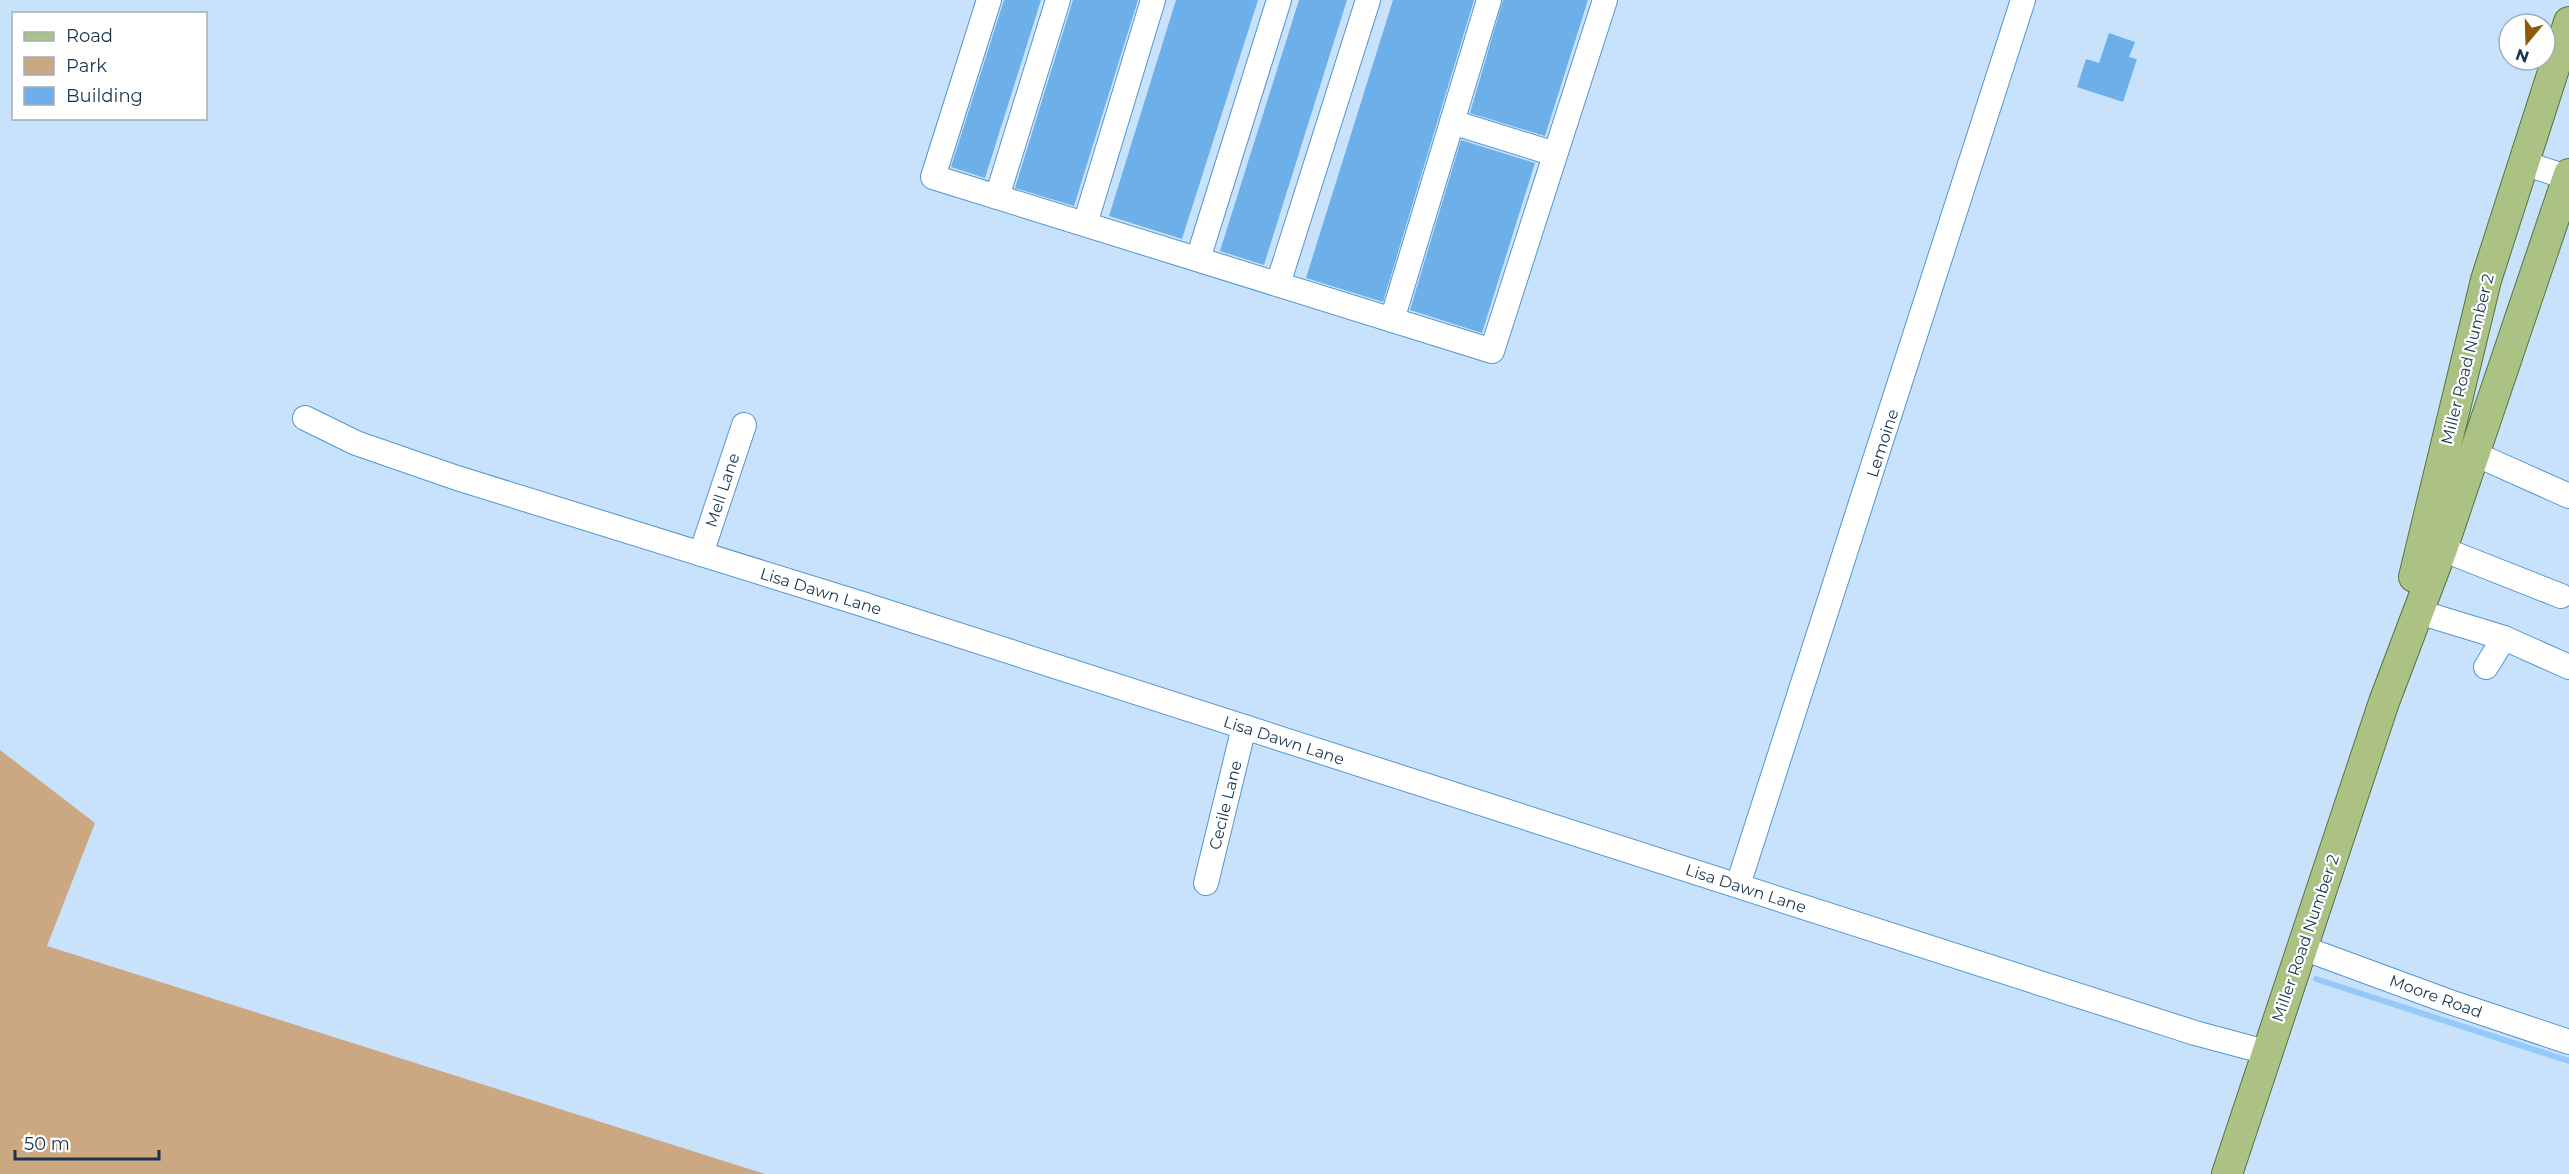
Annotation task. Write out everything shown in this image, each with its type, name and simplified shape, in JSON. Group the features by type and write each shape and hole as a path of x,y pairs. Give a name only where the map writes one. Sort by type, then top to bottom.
{"main road":[{"name":"Miller Road Number 2","path":"2384,702 2486,280 2569,22"},
{"name":"Miller Road Number 2","path":"2227,1174 2384,702 2442,549 2569,176"}],"street":[{"path":"989,0 933,177 1492,351 1605,0"},
{"path":"997,197 1058,0"},
{"path":"1085,224 1154,0"},
{"path":"1198,260 1280,0"},
{"path":"1278,284 1368,0"},
{"path":"1392,320 1490,0"},
{"name":"Lemoine","path":"1738,885 2024,0"},
{"path":"1452,122 1556,154"},
{"path":"2524,163 2569,176"},
{"name":"Lisa Dawn Lane","path":"305,418 356,443 457,478 859,603 2195,1033 2266,1052"},
{"name":"Mell Lane","path":"700,554 744,425"},
{"path":"2475,454 2569,496"},
{"path":"2442,549 2561,596"},
{"path":"2419,612 2504,638 2569,668"},
{"path":"2486,667 2504,638"},
{"name":"Cecile Lane","path":"1206,883 1244,727"},
{"name":"Moore Road","path":"2303,948 2447,1001 2569,1042"}],"green space":[{"path":"0,750 95,823 47,946 765,1174 0,1174"}],"building":[{"path":"1004,0 1041,0 985,178 951,167"},
{"path":"1073,0 1138,0 1074,206 1015,188"},
{"path":"1176,0 1258,0 1182,239 1109,216"},
{"path":"1299,0 1347,0 1264,265 1220,251"},
{"path":"1393,0 1474,0 1383,302 1306,278"},
{"path":"1503,0 1588,0 1545,136 1470,113"},
{"path":"2109,33 2135,42 2129,57 2137,59 2123,102 2077,87 2086,59 2099,63"},
{"path":"1461,140 1535,163 1482,333 1410,310"}],"waterway":[{"path":"2316,979 2569,1061"}]}
